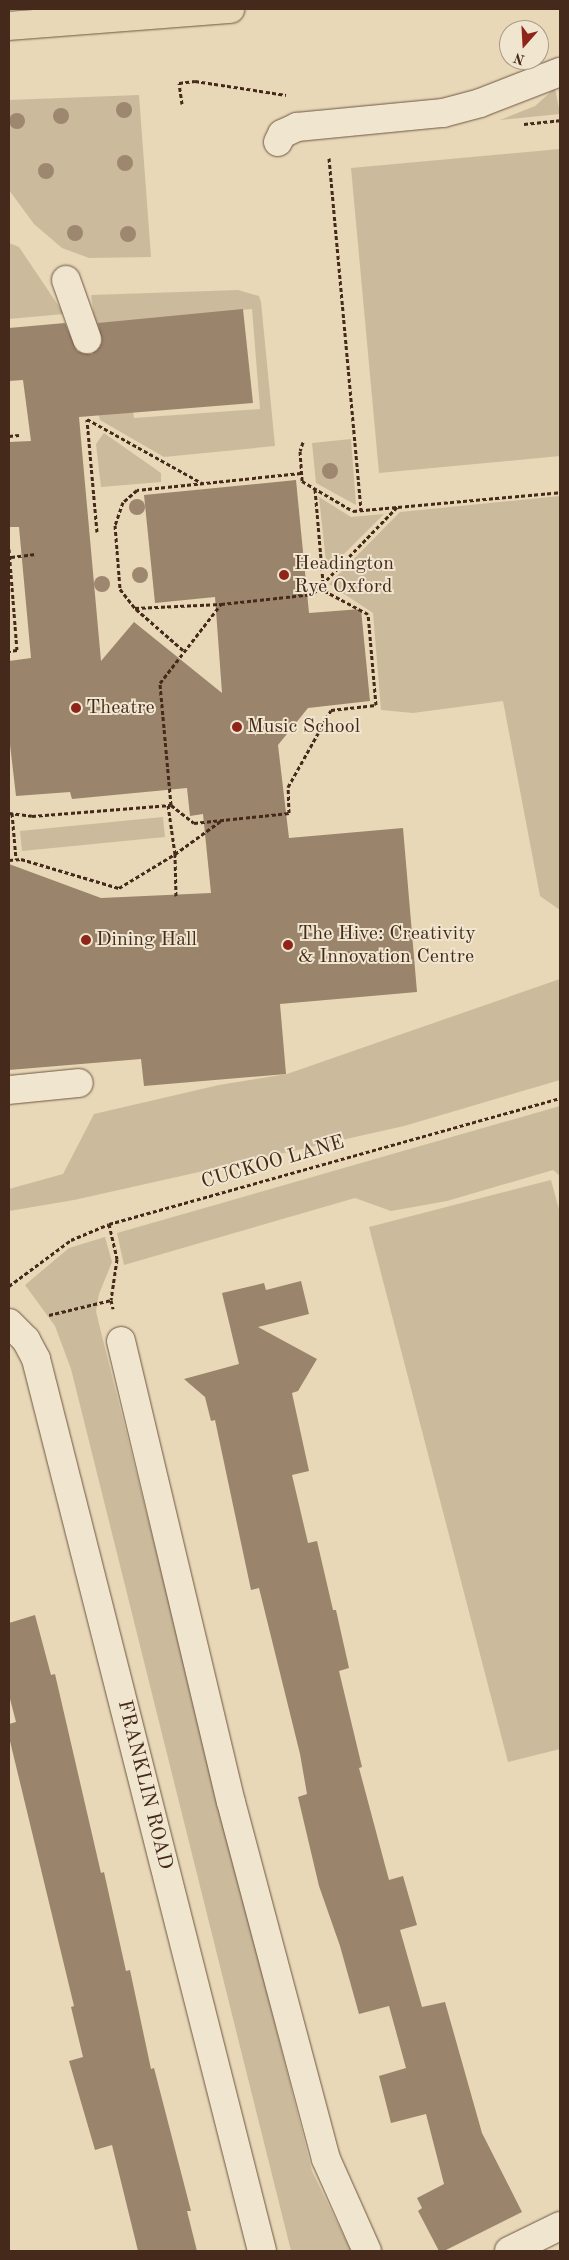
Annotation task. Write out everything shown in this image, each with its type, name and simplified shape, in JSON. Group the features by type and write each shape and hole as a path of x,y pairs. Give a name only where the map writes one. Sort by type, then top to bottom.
{"main road":[{"path":"9,26 230,9"}],"street":[{"path":"278,142 282,134 297,127 443,113 480,103 560,72"},
{"path":"66,280 87,339"},
{"path":"9,1090 79,1083"},
{"name":"FRANKLIN ROAD","path":"10,1324 36,1358 262,2251"},
{"path":"121,1341 231,1802 326,2160 367,2251"},
{"path":"509,2251 560,2226"}],"path":[{"path":"182,104 179,83 195,81 293,96"},
{"path":"522,124 560,120"},
{"path":"329,153 361,510"},
{"path":"97,532 87,419 202,483"},
{"path":"9,436 19,435"},
{"path":"303,442 300,451 302,482 353,511 560,492"},
{"path":"184,651 135,608 120,588 115,525 123,502 137,490 301,474"},
{"path":"315,489 323,583"},
{"path":"135,608 221,604 313,594 398,507"},
{"path":"9,549 17,650 9,651"},
{"path":"11,557 36,554"},
{"path":"16,860 10,813 32,816 170,805 194,823 289,813 288,788 331,710 376,706 368,614 319,588"},
{"path":"176,896 175,854 160,683 221,604"},
{"path":"9,860 16,860 119,888 175,854 223,820"},
{"name":"CUCKOO LANE","path":"9,1286 71,1240 109,1224 560,1098"},
{"path":"10,1324 111,1300 117,1259 109,1224"}],"shaded area":[{"path":"555,88 560,114 500,120 535,106"},
{"path":"139,95 151,257 89,258 62,248 34,224 9,190 9,100"},
{"path":"560,149 560,456 379,473 351,168"},
{"path":"9,243 19,247 64,314 9,319"},
{"path":"238,290 259,296 261,302 275,446 164,457 100,420 97,408 132,404 134,418 260,409 252,309 126,321 128,344 98,346 91,295"},
{"path":"104,433 161,473 161,482 101,487 96,444"},
{"path":"351,439 356,505 316,483 312,443"},
{"path":"560,496 560,910 540,896 503,701 413,713 381,710 373,613 329,584 400,512"},
{"path":"319,497 351,517 384,514 327,571"},
{"path":"163,817 165,837 22,851 20,831"},
{"path":"560,979 560,1080 404,1126 74,1200 9,1211 9,1189 63,1174 94,1114 219,1085 287,1074"},
{"path":"560,1106 560,1176 553,1170 447,1201 391,1211 355,1198 124,1265 117,1233"},
{"path":"551,1180 560,1213 560,1749 508,1762 369,1227"},
{"path":"105,1237 112,1262 99,1294 96,1311 100,1328 312,2171 351,2251 291,2251 71,1369 55,1326 25,1285 69,1248"}],"building":[{"path":"243,309 253,403 79,417 101,661 134,622 222,693 215,597 155,603 144,495 296,480 309,613 361,609 370,701 308,708 278,745 289,838 403,828 417,992 280,1004 286,1074 144,1086 141,1059 9,1070 9,864 101,898 211,893 203,814 190,816 187,788 72,799 70,792 16,796 9,736 9,661 31,658 19,527 9,527 9,442 31,441 23,380 9,381 9,328 65,323 77,351 92,354 102,342 98,323"},
{"path":"301,1281 309,1314 258,1327 317,1359 298,1391 292,1393 309,1471 292,1475 308,1543 317,1541 333,1610 336,1610 349,1668 339,1671 362,1767 359,1768 389,1880 403,1876 417,1925 400,1930 422,2007 445,2002 482,2133 522,2212 444,2251 439,2251 418,2211 422,2208 417,2198 444,2184 426,2114 391,2123 379,2076 406,2068 389,2006 359,2014 340,1946 319,1886 298,1797 307,1794 300,1754 259,1588 251,1590 215,1420 211,1421 205,1397 184,1379 239,1364 222,1293 264,1283 266,1290"},
{"path":"35,1615 51,1675 55,1674 101,1873 104,1872 126,1971 130,1970 151,2069 154,2068 191,2211 187,2211 197,2251 138,2251 112,2145 95,2150 69,2061 83,2057 71,2007 74,2006 9,1737 9,1724 16,1722 9,1695 9,1623"}],"place":[{"name":"Headington Rye Oxford","path":"284,575"},
{"name":"Theatre","path":"76,708"},
{"name":"Music School","path":"237,727"},
{"name":"Dining Hall","path":"86,940"},
{"name":"The Hive: Creativity & Innovation Centre","path":"288,945"}]}
